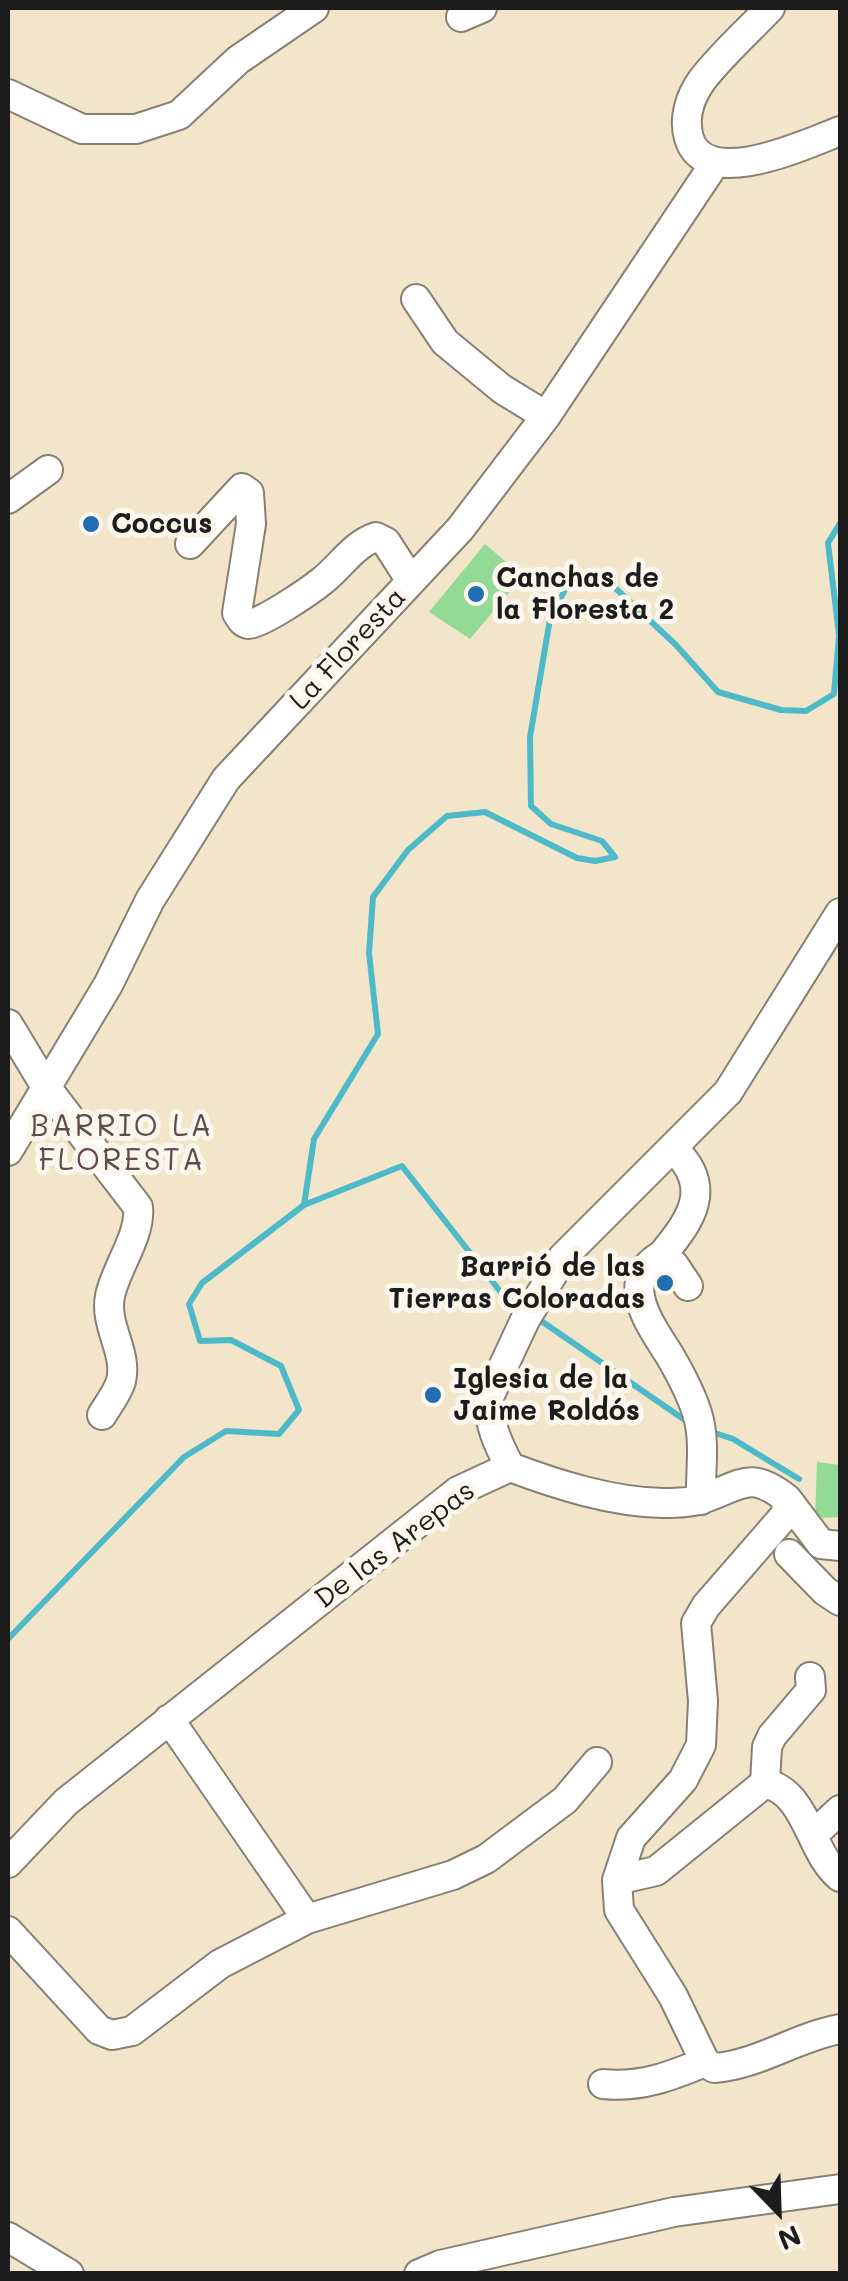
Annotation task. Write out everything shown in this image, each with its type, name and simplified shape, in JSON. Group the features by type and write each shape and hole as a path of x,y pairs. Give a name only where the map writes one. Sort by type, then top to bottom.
{"street":[{"path":"8,94 82,129 136,129 179,115 238,60 314,8"},
{"path":"770,8 701,82 686,120 693,149 715,164 757,159 840,131"},
{"name":"La Floresta","path":"8,1151 108,984 150,900 226,779 460,530 546,416 715,164"},
{"path":"416,299 445,342 502,389 546,416"},
{"path":"8,499 48,470"},
{"path":"190,544 232,494 242,488 249,494 250,524 237,613 248,624 321,582 365,540 376,537 386,542 411,581"},
{"path":"840,913 728,1092 563,1257 529,1314 489,1397 488,1413 510,1467 594,1493 660,1503 701,1500 742,1481 758,1480 787,1499 821,1544 840,1546"},
{"path":"8,1024 46,1087 138,1208 136,1232 119,1264 107,1315 122,1367 121,1383 102,1415"},
{"path":"674,1150 688,1164 694,1179 695,1208 688,1224 643,1271 637,1287 638,1297 697,1412 702,1444 701,1500"},
{"path":"662,1255 688,1286"},
{"name":"De las Arepas","path":"8,1863 66,1802 458,1491 510,1467"},
{"path":"787,1499 786,1514 706,1606 696,1623 703,1701 702,1745 683,1780 631,1838 617,1880 619,1910 673,1996 706,2062 714,2068 730,2067 814,2034 840,2028"},
{"path":"789,1554 840,1602"},
{"path":"617,1880 656,1871 764,1783 767,1747 811,1690 810,1678"},
{"path":"170,1719 307,1919"},
{"path":"8,1931 99,2030 112,2035 132,2031 220,1964 307,1919 453,1875 486,1859 565,1800 597,1762"},
{"path":"764,1783 786,1793 814,1834 831,1870 840,1877"},
{"path":"814,1834 840,1810"},
{"path":"603,2084 648,2084 706,2062"},
{"path":"419,2274 440,2265 674,2212 840,2189"},
{"path":"8,2237 70,2274"}],"green space":[{"name":"Canchas de la Floresta 2","path":"485,544 523,576 470,639 429,612"},
{"path":"817,1462 840,1465 840,1517 815,1518"}],"waterway":[{"path":"304,1205 314,1139 378,1034 369,953 373,897 408,850 447,816 485,812 577,858 595,861 615,857 602,841 551,824 531,806 530,737 550,619 567,586 611,584 676,645 718,692 781,710 806,711 834,694 839,635 828,543 840,523"},
{"path":"8,1639 184,1457 226,1431 279,1434 299,1410 281,1366 231,1340 200,1341 189,1304 202,1283 304,1205 402,1166 503,1295 523,1309"},
{"path":"534,1316 692,1425"},
{"path":"709,1431 733,1439 799,1479"}],"place":[{"name":"Coccus","path":"91,524"},
{"name":"Canchas de la Floresta 2","path":"476,594"},
{"name":"Barrió de las Tierras Coloradas","path":"665,1283"},
{"name":"Iglesia de la Jaime Roldós","path":"433,1395"}],"district":[{"name":"BARRIO LA FLORESTA","path":"122,1144"}]}
